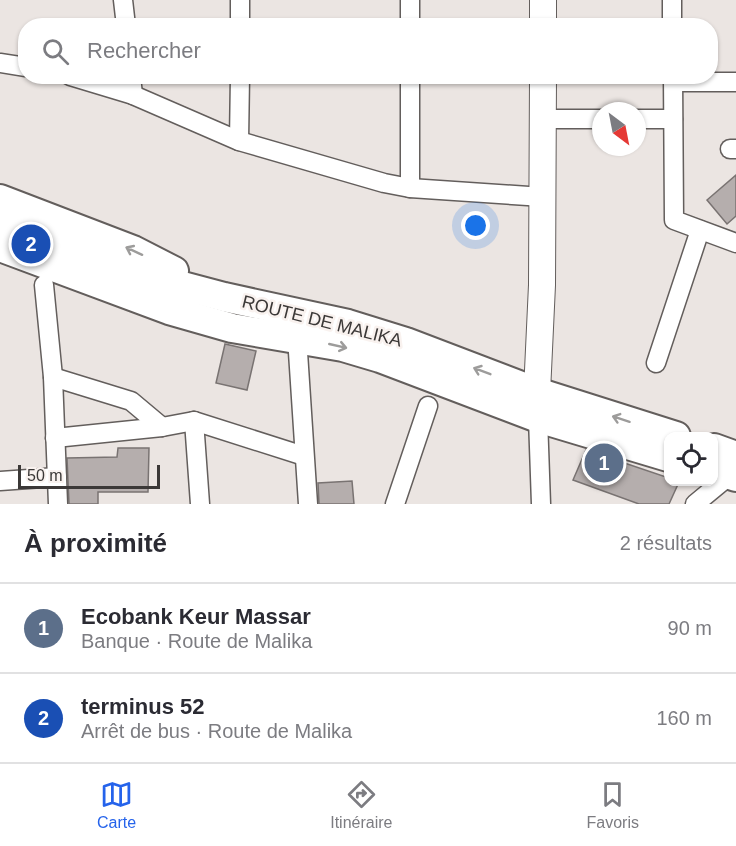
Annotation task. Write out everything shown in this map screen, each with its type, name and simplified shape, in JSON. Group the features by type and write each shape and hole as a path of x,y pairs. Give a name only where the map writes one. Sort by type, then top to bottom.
{"main road":[{"path":"0,199 133,250 224,297"},
{"name":"ROUTE DE MALIKA","path":"0,222 122,282 169,310 232,328 343,347 537,405 664,433"},
{"name":"ROUTE DE MALIKA","path":"0,247 122,282 224,297 348,324 406,342 537,405 664,455"},
{"path":"0,268 144,320 168,324 232,328"},
{"path":"718,454 729,469"}],"street":[{"path":"123,0 125,18"},
{"path":"240,0 240,18"},
{"path":"410,0 410,18"},
{"path":"543,0 543,18"},
{"path":"672,0 672,18"},
{"path":"0,63 18,66"},
{"path":"718,81 736,82"},
{"path":"239,141 240,84"},
{"path":"410,84 410,188"},
{"path":"541,504 537,405 542,285 543,84"},
{"path":"673,84 674,220 736,243"},
{"path":"132,86 239,141 374,181 410,188 543,197"},
{"path":"544,119 592,119"},
{"path":"646,119 673,119"},
{"path":"656,363 700,230"},
{"path":"44,285 53,377 58,504"},
{"path":"297,338 308,504"},
{"path":"53,377 131,401 162,427"},
{"path":"395,504 428,406"},
{"path":"55,438 162,427 194,421 304,456"},
{"path":"194,421 200,504"},
{"path":"695,504 729,469"},
{"path":"0,481 57,477"}],"building":[{"path":"736,175 736,216 727,224 707,200"},
{"path":"225,344 256,351 247,390 216,383"},
{"path":"118,448 149,448 148,492 98,492 98,504 69,504 67,458 117,457"},
{"path":"586,450 664,476 664,486 677,486 669,504 639,504 573,480"},
{"path":"352,481 354,504 319,504 318,483"}],"place":[{"name":"terminus 52","path":"31,244"},
{"name":"Ecobank Keur Massar","path":"604,463"}]}
